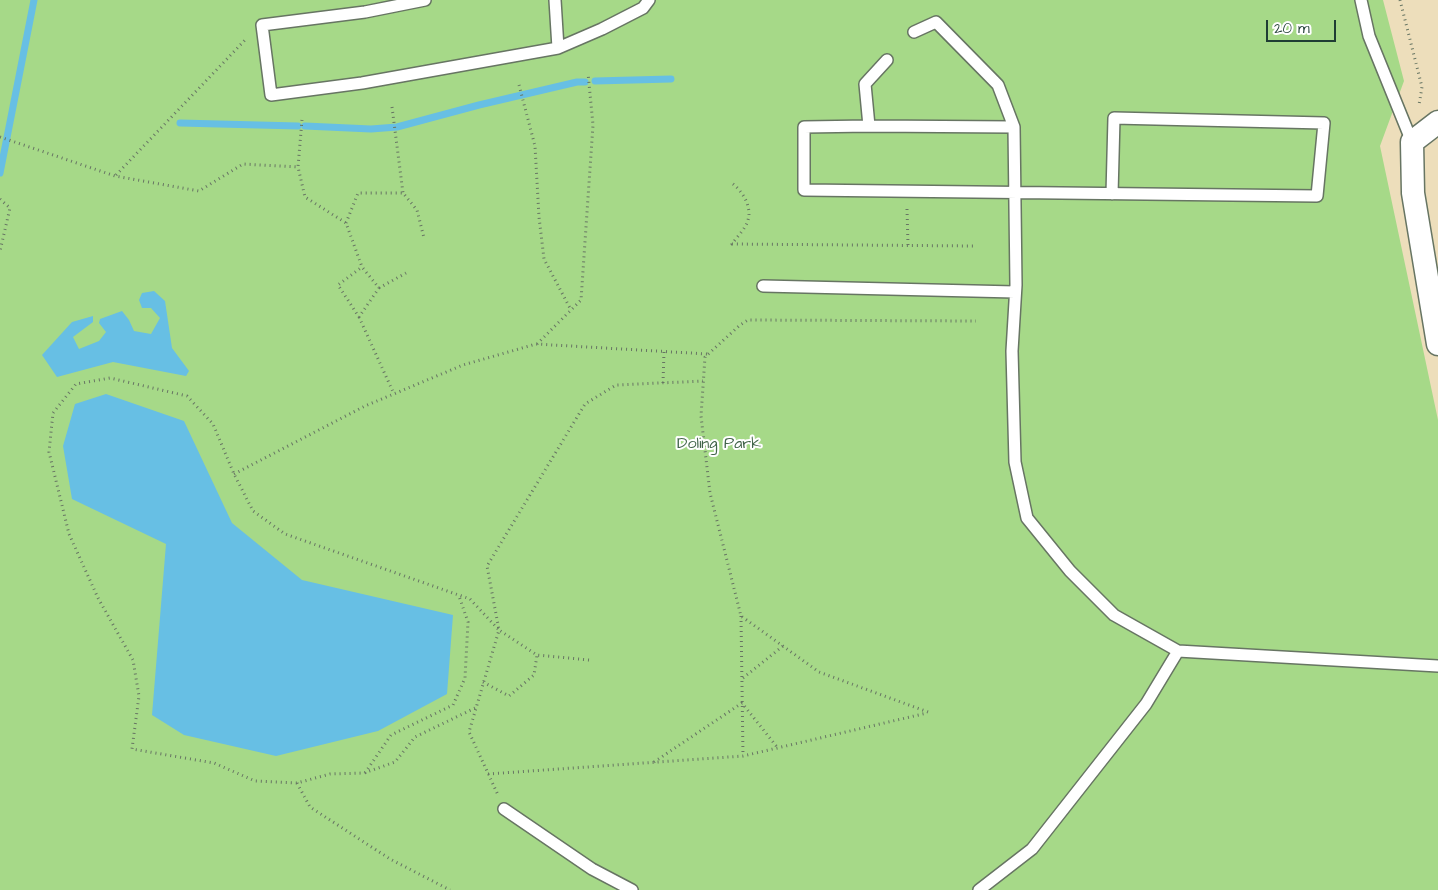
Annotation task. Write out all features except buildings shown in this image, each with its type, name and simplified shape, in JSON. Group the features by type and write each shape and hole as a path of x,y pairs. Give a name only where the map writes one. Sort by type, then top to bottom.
{"street":[{"path":"1438,122 1412,142 1413,193 1438,344"}],"lane":[{"path":"425,0 366,12 262,25 271,95 362,83 558,48 602,29 643,8 649,0"},
{"path":"555,0 558,48"},
{"path":"1361,0 1369,36 1412,142"},
{"path":"914,32 936,22 998,85 1014,127 1016,193 1015,292 1012,351 1015,462 1027,518 1070,571 1114,615 1178,651 1438,666"},
{"path":"868,126 865,84 887,60"},
{"path":"1014,127 804,126 804,190 1016,193 1112,194 1317,196 1324,123 1114,118 1112,194"},
{"path":"763,286 1015,292"},
{"path":"979,890 1032,849 1146,704 1178,651"},
{"path":"504,809 592,869 632,890"}],"path":[{"path":"1400,0 1422,86 1419,105"},
{"path":"115,176 247,38"},
{"path":"536,344 581,300 593,125 588,73"},
{"path":"519,85 535,146 539,217 544,259 571,310"},
{"path":"392,107 403,193 417,210 424,238"},
{"path":"302,120 298,167 305,197 346,223 362,267 379,288"},
{"path":"0,137 115,176 199,191 243,164 298,167"},
{"path":"733,184 746,200 748,221 732,244 975,246"},
{"path":"346,223 358,193 403,193"},
{"path":"0,199 10,208 0,251"},
{"path":"907,205 908,245"},
{"path":"362,267 338,285 359,317 394,394"},
{"path":"359,317 379,288 406,273"},
{"path":"743,756 741,616 710,492 700,416 705,357 748,320 976,321"},
{"path":"234,474 365,406 463,365 536,344 708,354"},
{"path":"663,383 664,351"},
{"path":"475,708 415,737 395,762 364,774 330,774 297,783 255,781 214,763 132,749 139,696 133,660 98,598 69,534 49,452 53,412 76,384 110,378 186,396 213,424 234,474 253,511 286,534 470,599 499,630 537,655 589,660"},
{"path":"504,809 469,732 499,630 488,566 585,404 616,386 703,381"},
{"path":"364,774 391,735 453,705 465,678 468,622 459,596"},
{"path":"488,774 743,756 928,712 819,672 741,616"},
{"path":"742,679 783,646"},
{"path":"483,682 509,696 534,675 537,655"},
{"path":"742,703 777,747"},
{"path":"654,762 742,703"},
{"path":"297,783 310,807 390,859 450,890"}],"green space":[{"name":"Doling Park","path":"0,0 1383,0 1404,81 1380,146 1438,420 1438,890 0,890"}],"water":[{"path":"154,291 165,301 172,348 189,371 186,376 113,362 57,377 42,355 72,322 93,316 93,322 73,337 79,349 99,341 106,332 99,323 100,319 122,311 134,331 151,334 160,318 151,308 142,308 139,300 142,293"},
{"path":"106,394 184,421 232,523 302,580 453,615 447,694 378,731 276,756 184,735 152,715 166,544 72,499 63,446 75,404"}],"waterway":[{"path":"0,173 34,0"},
{"path":"595,81 671,79"},
{"path":"305,126 371,129 397,127 479,105 577,82 585,82"},
{"path":"180,123 298,126"}]}
